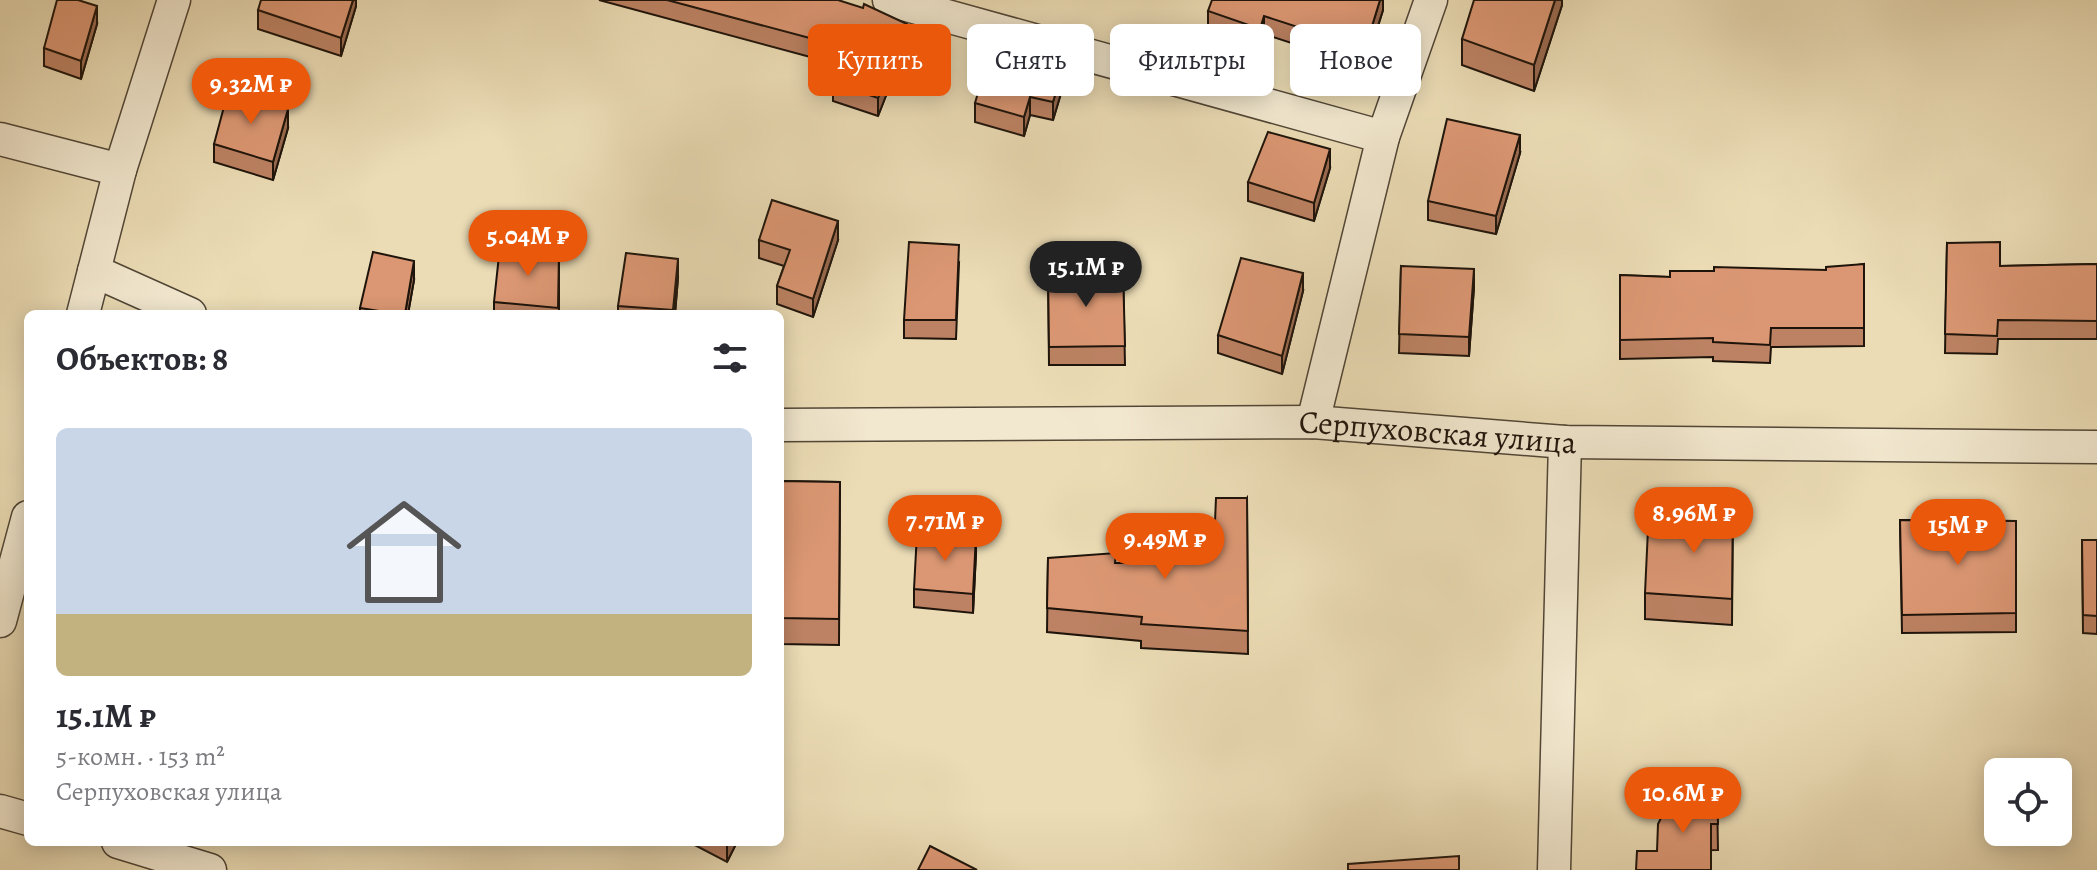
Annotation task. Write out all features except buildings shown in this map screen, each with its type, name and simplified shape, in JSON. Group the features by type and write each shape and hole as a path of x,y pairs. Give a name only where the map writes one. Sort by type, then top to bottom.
{"street":[{"path":"84,310 120,170 174,0"},
{"path":"889,0 1383,137"},
{"path":"1313,422 1383,137 1431,0"},
{"path":"0,139 120,170"},
{"path":"94,271 181,310"},
{"name":"Серпуховская улица","path":"784,425 1313,422 1565,442 2097,447"},
{"path":"1554,870 1565,442"},
{"path":"0,621 24,532"},
{"path":"0,811 24,818"},
{"path":"131,846 210,870"}]}
